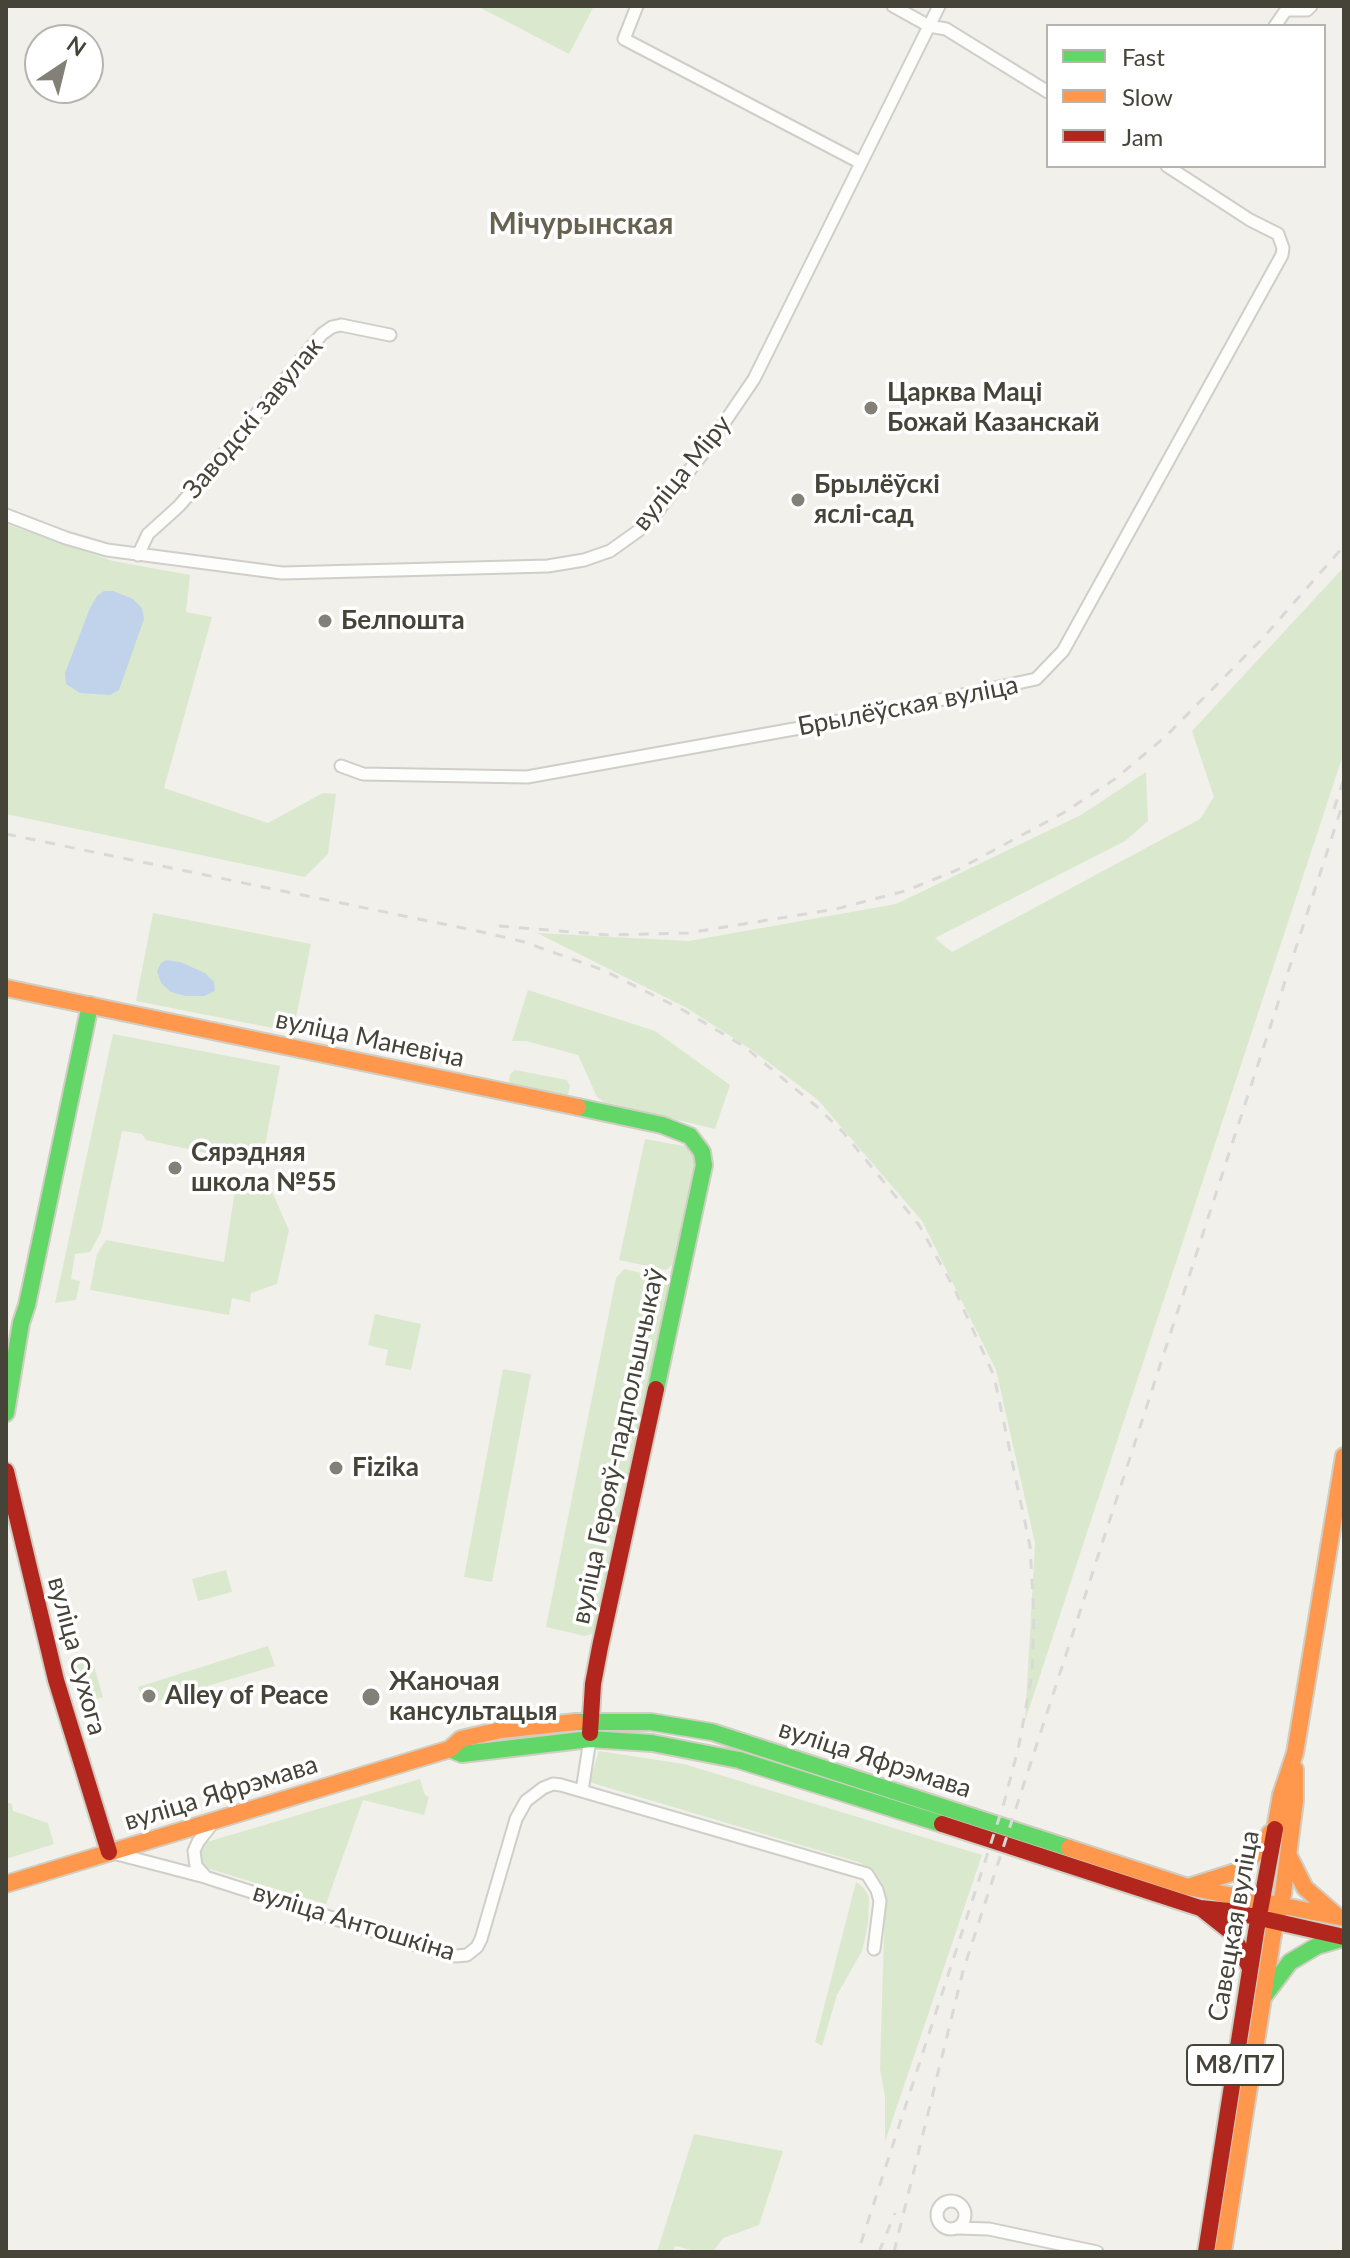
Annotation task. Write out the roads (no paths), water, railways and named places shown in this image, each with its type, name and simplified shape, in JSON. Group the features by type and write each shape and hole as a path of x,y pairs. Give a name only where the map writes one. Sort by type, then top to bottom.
{"main road":[{"name":"вуліца Маневіча","path":"6,988 662,1125 690,1136 702,1152 704,1165"},
{"path":"6,1413 21,1323 90,1005"},
{"name":"вуліца Герояў-падпольшчыкаў","path":"590,1730 600,1647 704,1165"},
{"name":"Савецкая вуліца","path":"1206,2252 1260,1910 1277,1816 1295,1753 1344,1456"},
{"name":"вуліца Сухога","path":"6,1471 56,1680 109,1852"},
{"name":"вуліца Яфрэмава","path":"6,1884 450,1749 461,1739 562,1722 739,1760 1200,1908 1260,1910"},
{"name":"вуліца Яфрэмава","path":"590,1730 651,1722 712,1732 1278,1915"},
{"name":"Савецкая вуліца","path":"1223,2252 1261,2001 1289,1855 1295,1801 1295,1753"},
{"path":"1188,1887 1238,1871 1263,1846 1277,1816"},
{"path":"1059,1864 1057,1853 1065,1847"},
{"path":"1289,1855 1305,1888 1342,1918"},
{"path":"1200,1908 1231,1932 1250,1968"},
{"path":"1278,1915 1342,1918"},
{"path":"1278,1915 1344,1937"},
{"path":"1261,2001 1290,1962 1317,1946 1344,1937"}],"street":[{"path":"637,6 624,39 861,163"},
{"path":"893,6 929,26 946,29 1046,91"},
{"name":"вуліца Міру","path":"6,515 92,546 138,555 282,573 548,566 584,560 610,551 638,531 656,513 707,448 754,379 939,6"},
{"path":"1276,24 1286,10 1307,10 1311,6"},
{"name":"Брылёўская вуліца","path":"341,766 363,774 527,777 861,717 1036,679 1063,651 1282,255 1278,234 1250,220 1172,168"},
{"name":"Заводскі завулак","path":"138,555 148,534 196,487 322,334 341,325 390,335"},
{"path":"582,1791 590,1730"},
{"name":"вуліца Антошкіна","path":"109,1852 205,1877 432,1950 456,1956 467,1955 481,1939 516,1819 534,1792 553,1784 867,1874 880,1901 874,1949"},
{"path":"205,1877 196,1866 194,1851 202,1835 218,1818"},
{"path":"989,2229 955,2201 942,2203 938,2208 938,2222 950,2230 989,2229 1097,2252"},
{"path":"957,2228 962,2224 965,2211"}],"water":[{"path":"104,591 133,599 142,608 144,619 119,690 110,695 80,693 66,684 65,673 90,608"},
{"path":"166,960 180,962 205,973 214,982 215,991 204,996 171,992 161,983 157,971"}],"railway":[{"path":"499,926 609,935 688,933 836,909 905,891 957,870 1063,813 1115,779 1165,737 1262,639 1344,546"},
{"path":"1334,809 1344,779"},
{"path":"894,2252 963,1971 1344,800"},
{"path":"6,834 482,932 524,942 603,970 683,1010 745,1047 843,1132 919,1225 954,1288 994,1376 1030,1546 1034,1617 1032,1674 1004,1803 858,2252"},
{"path":"879,2252 895,2213"}],"place":[{"name":"Царква Маці Божай Казанскай","path":"871,408"},
{"name":"Брылёўскі яслі-сад","path":"798,500"},
{"name":"Белпошта","path":"325,621"},
{"name":"Сярэдняя школа №55","path":"175,1168"},
{"name":"Fizika","path":"336,1468"},
{"name":"Alley of Peace","path":"149,1696"},
{"name":"Жаночая кансультацыя","path":"371,1697"}],"district":[{"name":"Мічурынская","path":"581,224"}]}
